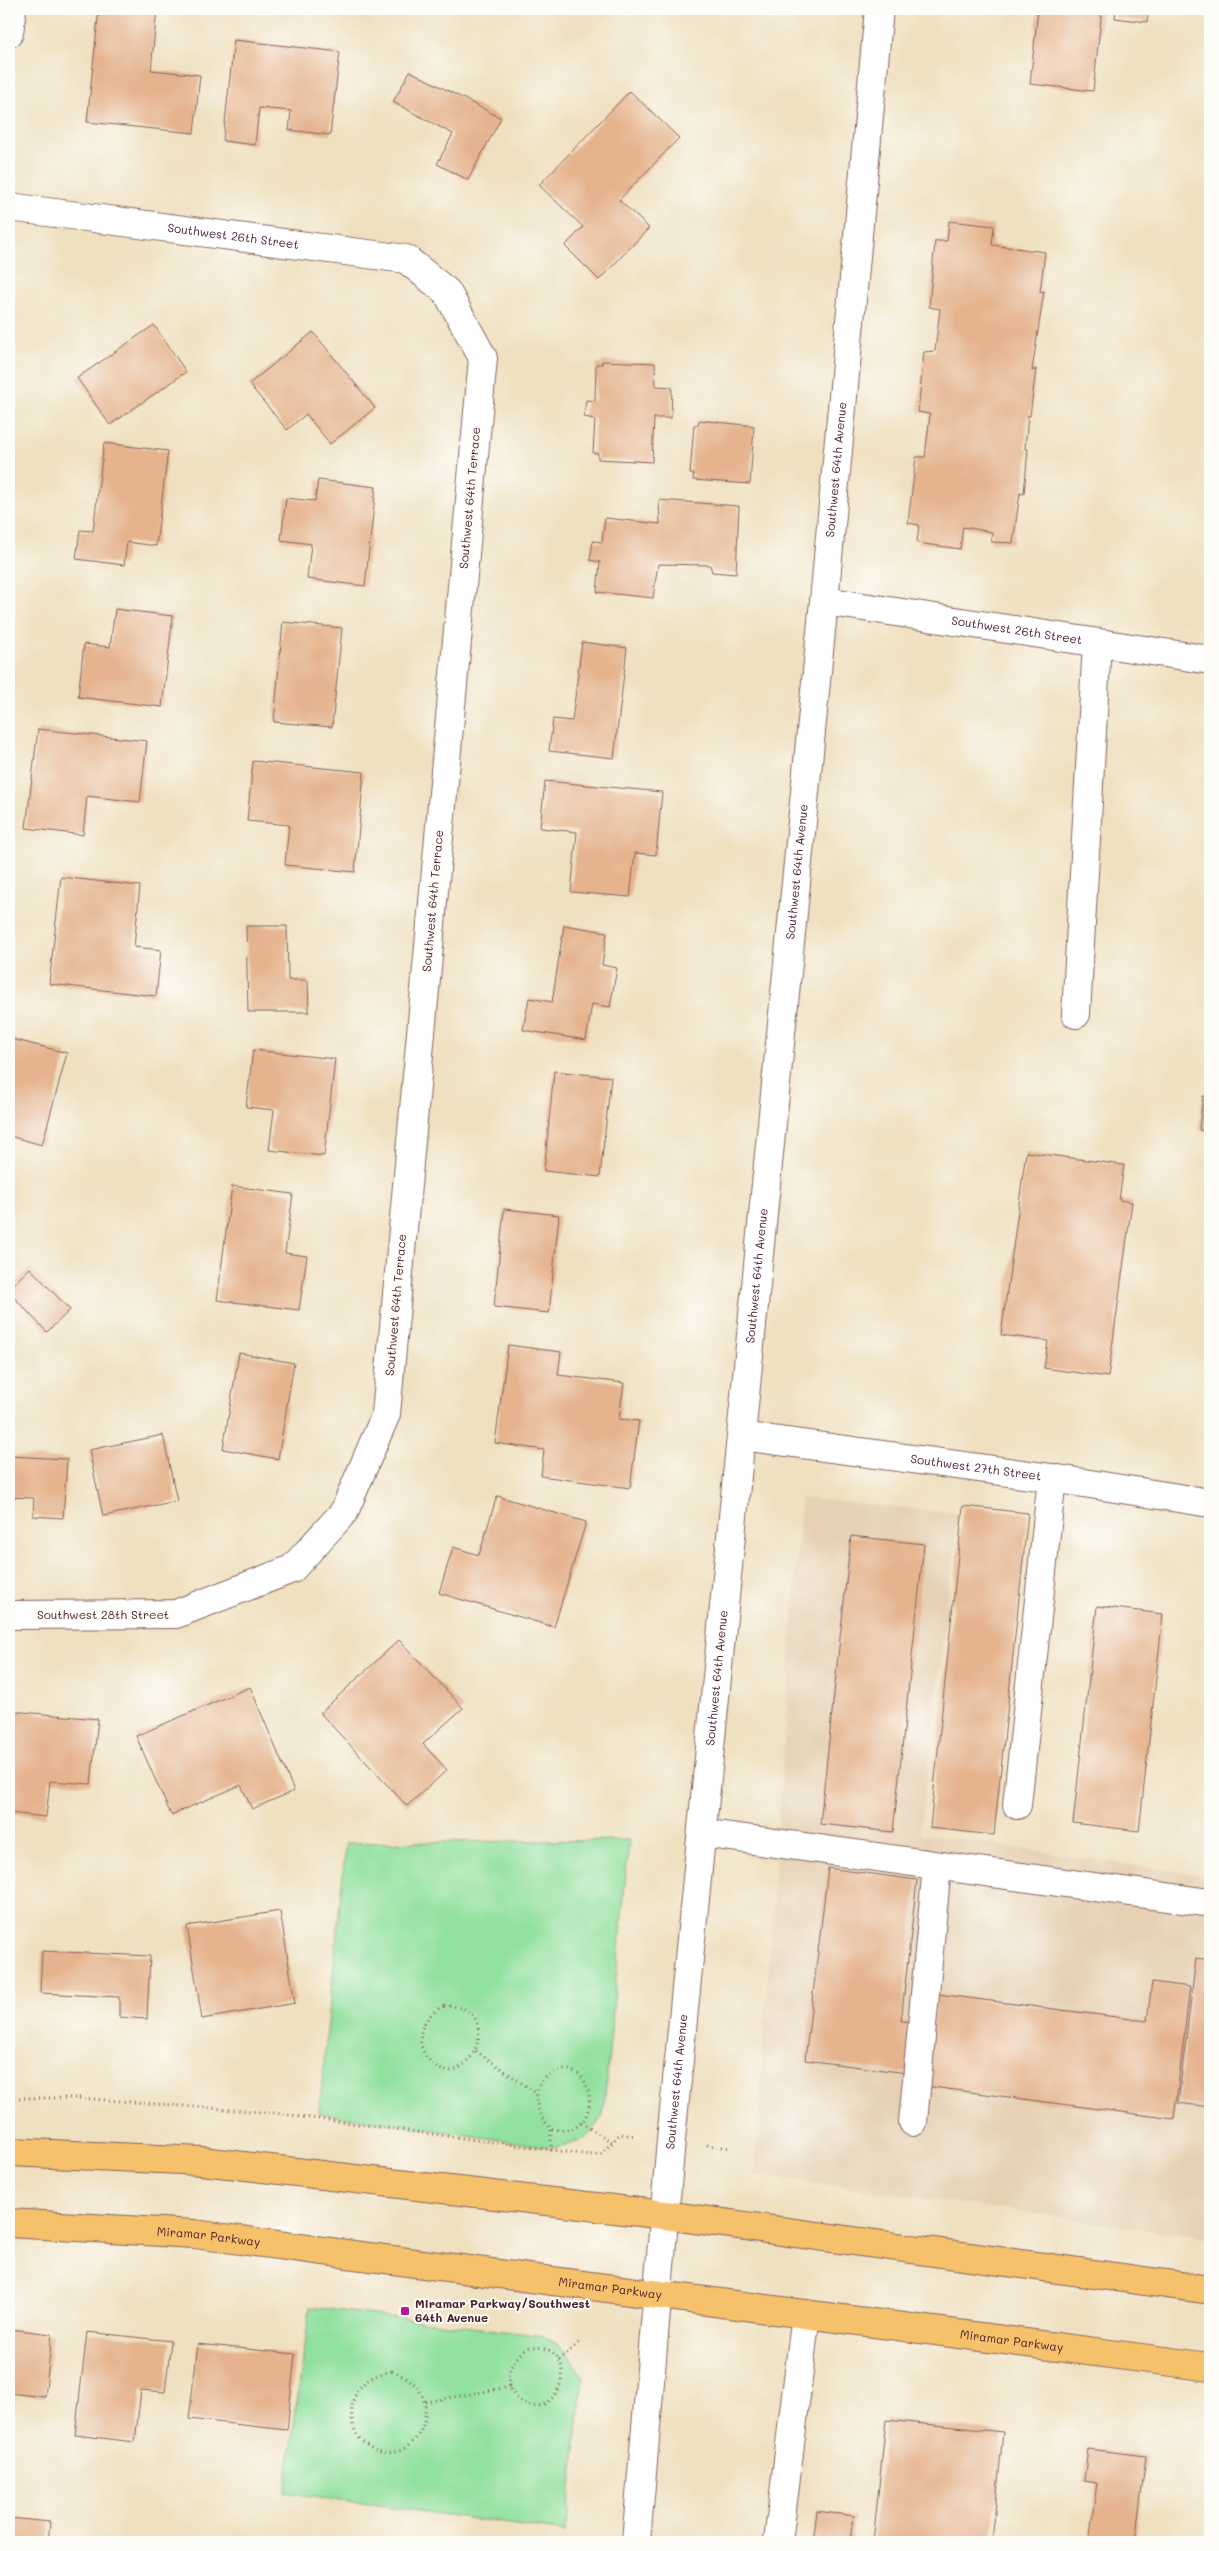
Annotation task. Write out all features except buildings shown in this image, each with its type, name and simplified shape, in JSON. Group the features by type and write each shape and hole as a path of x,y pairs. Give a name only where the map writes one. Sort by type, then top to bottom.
{"main road":[{"path":"9,2152 202,2161 665,2215 1210,2290"},
{"name":"Miramar Parkway","path":"9,2223 194,2234 657,2293 1210,2367"}],"street":[{"path":"9,34 12,9"},
{"name":"Southwest 64th Avenue","path":"636,2542 671,2140 824,601 879,9"},
{"name":"Southwest 26th Street","path":"9,207 406,259 448,292"},
{"name":"Southwest 64th Terrace","path":"344,1512 386,1414 483,358 448,292"},
{"name":"Southwest 26th Street","path":"824,601 1210,660"},
{"path":"1076,1014 1097,643"},
{"name":"Southwest 27th Street","path":"742,1436 1052,1478 1210,1503"},
{"path":"1017,1805 1052,1478"},
{"name":"Southwest 28th Street","path":"9,1615 176,1614 292,1569 344,1512"},
{"path":"702,1833 1210,1903"},
{"path":"913,2122 937,1866"},
{"path":"778,2542 806,2314"}],"path":[{"path":"444,2006 455,2006 465,2009 473,2017 478,2028 479,2039 476,2051 470,2060 461,2067 450,2070 440,2068 430,2062 423,2047 422,2030 426,2019 434,2010 444,2006"},
{"path":"476,2051 536,2093"},
{"path":"561,2070 572,2071 582,2078 588,2088 590,2100 588,2112 582,2123 567,2130 551,2128 541,2120 536,2107 536,2093 541,2082 550,2074 561,2070"},
{"path":"9,2098 80,2098 274,2113 550,2151 601,2154 620,2134 731,2148"},
{"path":"582,2123 612,2142"},
{"path":"550,2151 551,2128"},
{"path":"559,2360 580,2342"},
{"path":"529,2347 540,2347 551,2351 559,2360 562,2371 562,2383 556,2395 548,2403 537,2406 526,2404 516,2397 510,2387 508,2375 512,2363 519,2354 529,2347"},
{"path":"392,2371 407,2376 418,2386 425,2402 425,2419 419,2435 408,2447 393,2453 378,2451 364,2444 355,2430 352,2414 354,2397 363,2383 376,2374 392,2371"},
{"path":"425,2402 510,2387"}],"shaded area":[{"path":"801,1498 958,1513 920,1834 1210,1876 1210,2238 754,2175"}],"green space":[{"path":"629,1840 603,2116 586,2138 555,2148 319,2113 346,1843"},
{"path":"310,2307 544,2336 566,2350 583,2378 566,2532 285,2492"}],"place":[{"name":"Miramar Parkway/Southwest 64th Avenue","path":"405,2311"}]}
